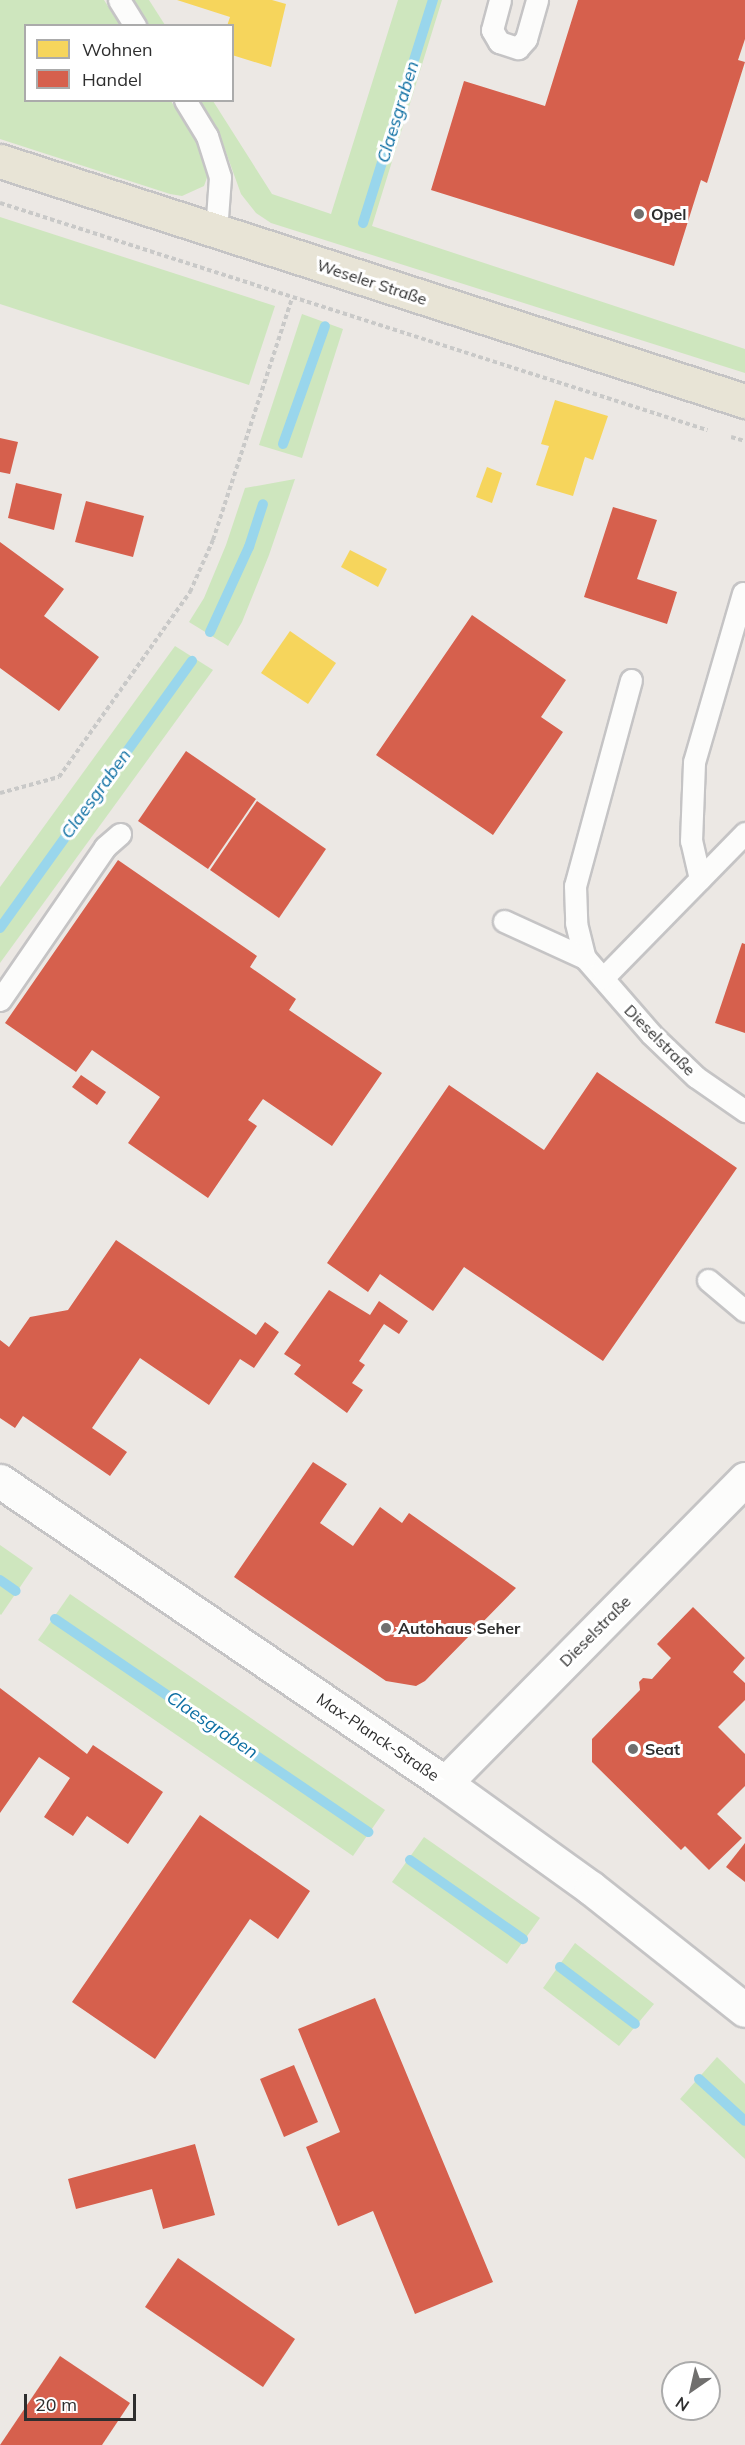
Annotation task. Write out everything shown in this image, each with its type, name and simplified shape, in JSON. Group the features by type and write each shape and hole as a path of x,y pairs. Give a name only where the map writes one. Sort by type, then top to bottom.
{"main road":[{"name":"Weseler Straße","path":"0,161 745,401"}],"street":[{"name":"Dieselstraße","path":"445,1782 745,1479"},
{"name":"Max-Planck-Straße","path":"0,1481 445,1782 591,1888 745,2010"}],"lane":[{"path":"118,0 134,24"},
{"path":"500,0 492,30 499,42 518,48 526,39 537,0"},
{"path":"186,102 207,136 220,177 216,231"},
{"path":"700,879 691,840 694,762 743,593"},
{"path":"585,958 576,923 575,886 631,680"},
{"path":"603,978 745,833"},
{"path":"0,1000 105,847 120,834"},
{"path":"504,921 585,958"},
{"name":"Dieselstraße","path":"585,958 651,1034 696,1077 745,1111"},
{"path":"708,1280 745,1311"}],"path":[{"path":"0,203 711,431"},
{"path":"0,793 59,777 170,626 190,592 213,540 292,298"},
{"path":"722,434 745,441"}],"green space":[{"path":"0,0 104,0 119,24 24,24 24,102 172,102 203,152 208,175 204,186 182,196 170,194 0,139"},
{"path":"132,0 149,0 164,24 147,24"},
{"path":"398,0 442,0 372,226 745,349 745,373 271,223 256,213 241,194 223,144 199,102 214,102 272,194 331,214"},
{"path":"0,217 275,306 249,385 0,304"},
{"path":"302,314 343,329 302,458 259,445"},
{"path":"295,479 269,555 242,622 228,646 189,622 204,598 226,545 245,488"},
{"path":"175,646 213,670 0,963 0,887"},
{"path":"0,1545 33,1568 1,1615 0,1614"},
{"path":"70,1594 385,1810 353,1856 38,1640"},
{"path":"424,1837 540,1918 507,1964 392,1882"},
{"path":"575,1943 654,2004 619,2046 543,1988"},
{"path":"717,2057 745,2084 745,2159 680,2099"}],"building: Wohnen":[{"path":"177,0 272,0 286,4 271,67 234,56 234,24 228,24 230,17"},
{"path":"555,400 608,416 593,460 585,457 573,496 536,485 549,446 541,444"},
{"path":"487,467 502,473 492,503 476,497"},
{"path":"350,550 387,569 378,587 341,567"},
{"path":"290,631 336,663 308,704 261,673"}],"building: Handel":[{"path":"578,0 745,0 745,39 738,60 745,62 707,183 701,180 674,266 431,190 464,81 545,106"},
{"path":"0,438 18,442 10,474 0,472"},
{"path":"16,483 62,494 54,530 8,518"},
{"path":"86,501 144,516 133,557 75,542"},
{"path":"613,507 657,520 637,579 677,592 667,624 584,597"},
{"path":"0,542 64,589 44,616 99,657 59,711 0,668"},
{"path":"472,615 566,680 541,717 563,732 493,835 376,755"},
{"path":"186,751 256,799 208,869 138,821"},
{"path":"257,801 326,849 279,918 210,870"},
{"path":"118,860 257,956 250,967 296,999 289,1010 382,1073 332,1146 263,1099 248,1120 257,1126 208,1198 128,1143 160,1097 92,1050 76,1072 5,1023"},
{"path":"742,943 745,944 745,1033 715,1023"},
{"path":"597,1072 737,1168 603,1361 464,1267 433,1311 380,1274 368,1292 327,1263 449,1085 544,1150"},
{"path":"81,1075 106,1092 97,1105 72,1087"},
{"path":"116,1240 256,1335 265,1322 279,1332 254,1368 240,1359 209,1405 140,1358 92,1428 127,1452 110,1476 23,1416 15,1428 0,1418 0,1340 9,1347 30,1317 68,1310"},
{"path":"329,1290 370,1315 379,1301 408,1321 399,1334 384,1324 359,1361 365,1365 352,1383 363,1390 347,1413 294,1374 301,1365 284,1354"},
{"path":"313,1462 347,1484 320,1523 353,1546 380,1507 402,1523 409,1513 516,1588 425,1681 416,1686 386,1681 234,1577"},
{"path":"693,1607 745,1658 733,1672 745,1683 745,1700 718,1727 745,1754 745,1786 717,1814 742,1838 709,1870 685,1846 681,1850 592,1762 592,1739 640,1690 639,1682 643,1678 652,1679 671,1658 657,1644"},
{"path":"0,1688 87,1754 93,1745 163,1792 128,1844 87,1816 73,1836 44,1817 70,1778 39,1757 0,1813"},
{"path":"200,1815 310,1891 278,1939 250,1919 155,2059 72,2002"},
{"path":"745,1843 745,1882 726,1867"},
{"path":"375,1998 493,2282 415,2314 373,2211 338,2226 306,2147 340,2132 298,2029"},
{"path":"294,2065 318,2122 284,2137 260,2079"},
{"path":"195,2144 215,2215 163,2229 152,2189 76,2209 68,2179"},
{"path":"178,2258 295,2339 263,2387 145,2307"},
{"path":"60,2356 130,2403 102,2445 0,2445"}],"waterway":[{"name":"Claesgraben","path":"363,223 433,0"},
{"name":"Claesgraben","path":"283,444 325,326"},
{"name":"Claesgraben","path":"210,632 249,547 263,504"},
{"name":"Claesgraben","path":"0,928 192,661"},
{"name":"Claesgraben","path":"0,1580 16,1591"},
{"name":"Claesgraben","path":"55,1619 369,1832"},
{"name":"Claesgraben","path":"410,1860 523,1939"},
{"name":"Claesgraben","path":"560,1967 635,2024"},
{"name":"Claesgraben","path":"699,2079 745,2121"}],"place":[{"name":"Opel","path":"639,214"},
{"name":"Autohaus Seher","path":"386,1628"},
{"name":"Seat","path":"633,1749"}]}
